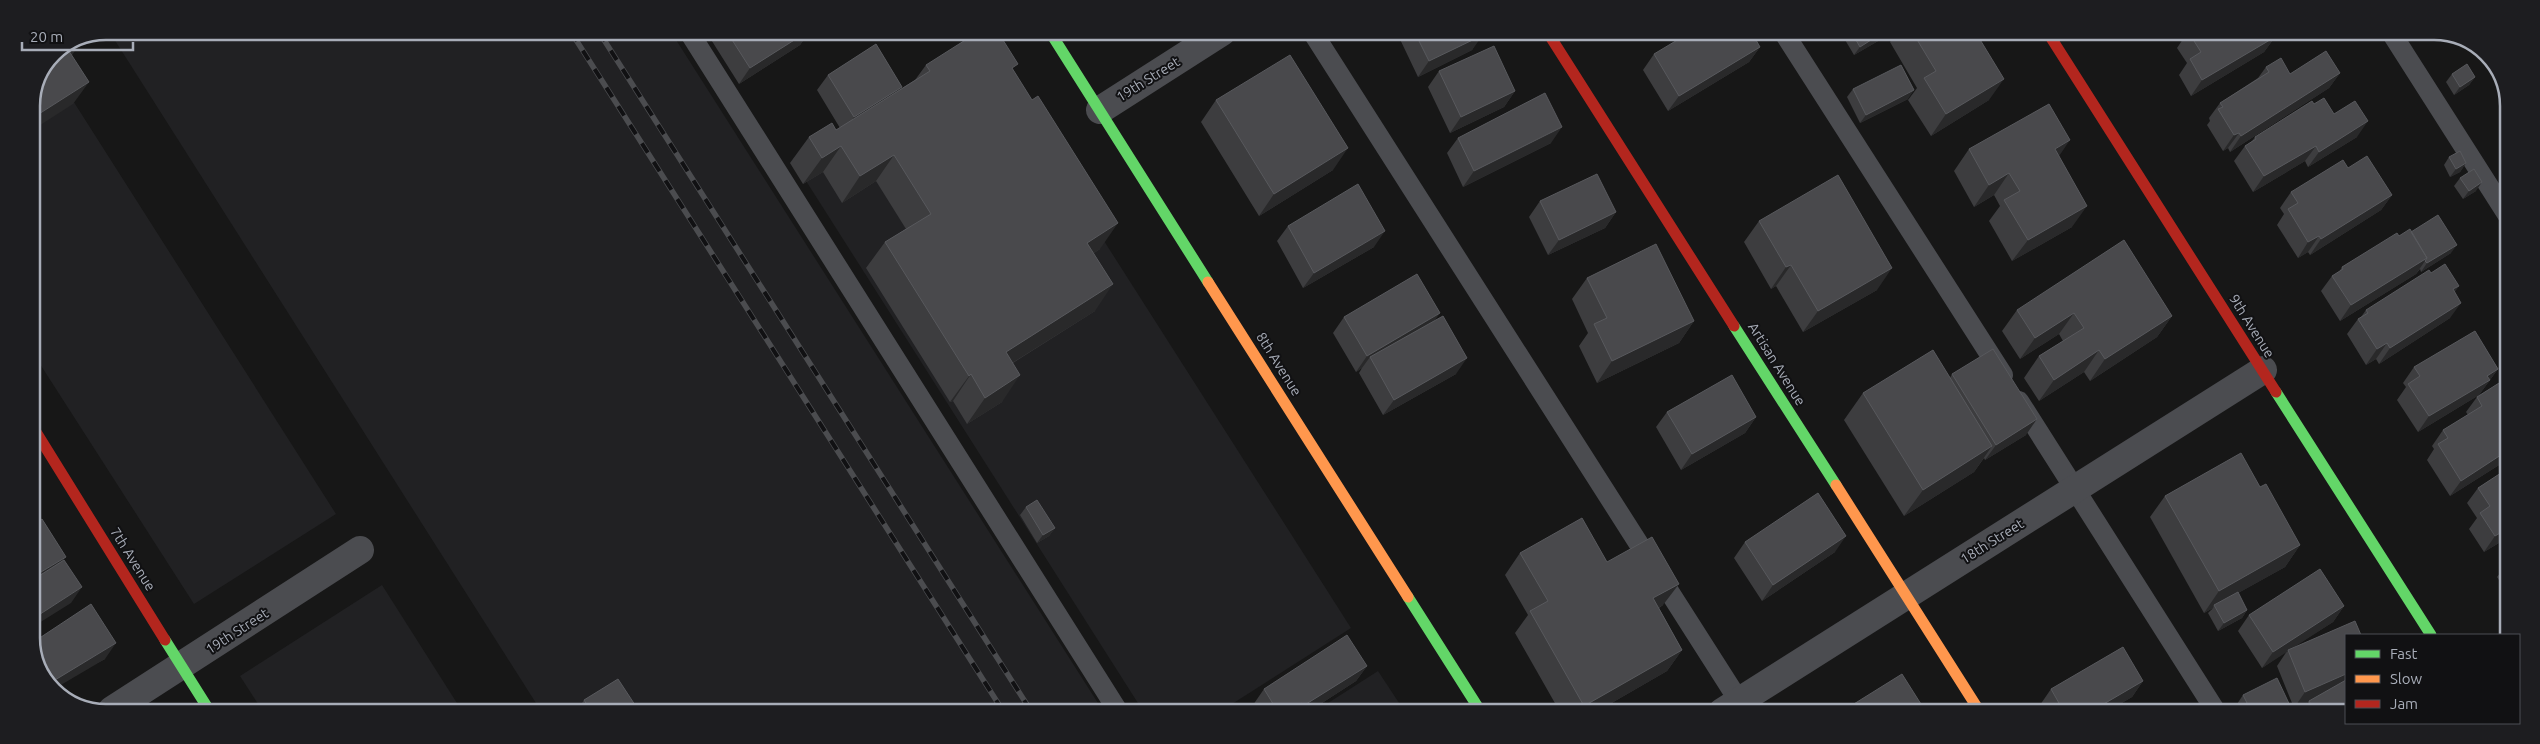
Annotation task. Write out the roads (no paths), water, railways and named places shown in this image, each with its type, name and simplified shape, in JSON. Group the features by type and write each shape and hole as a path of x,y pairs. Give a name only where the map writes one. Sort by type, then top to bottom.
{"street":[{"name":"8th Avenue","path":"1055,40 1477,704"},
{"name":"19th Street","path":"1100,110 1209,40"},
{"name":"Artisan Avenue","path":"1552,40 1975,704"},
{"name":"9th Avenue","path":"2052,40 2430,634"},
{"name":"18th Street","path":"1741,704 1906,596 2263,370"},
{"name":"7th Avenue","path":"40,439 206,704"},
{"name":"19th Street","path":"121,704 360,550"}],"lane":[{"path":"694,40 1114,704"},
{"path":"1318,40 1733,704"},
{"path":"1788,40 2212,704"},
{"path":"2396,40 2500,203"}],"railway":[{"path":"576,40 999,704"},
{"path":"604,40 1027,704"}]}
